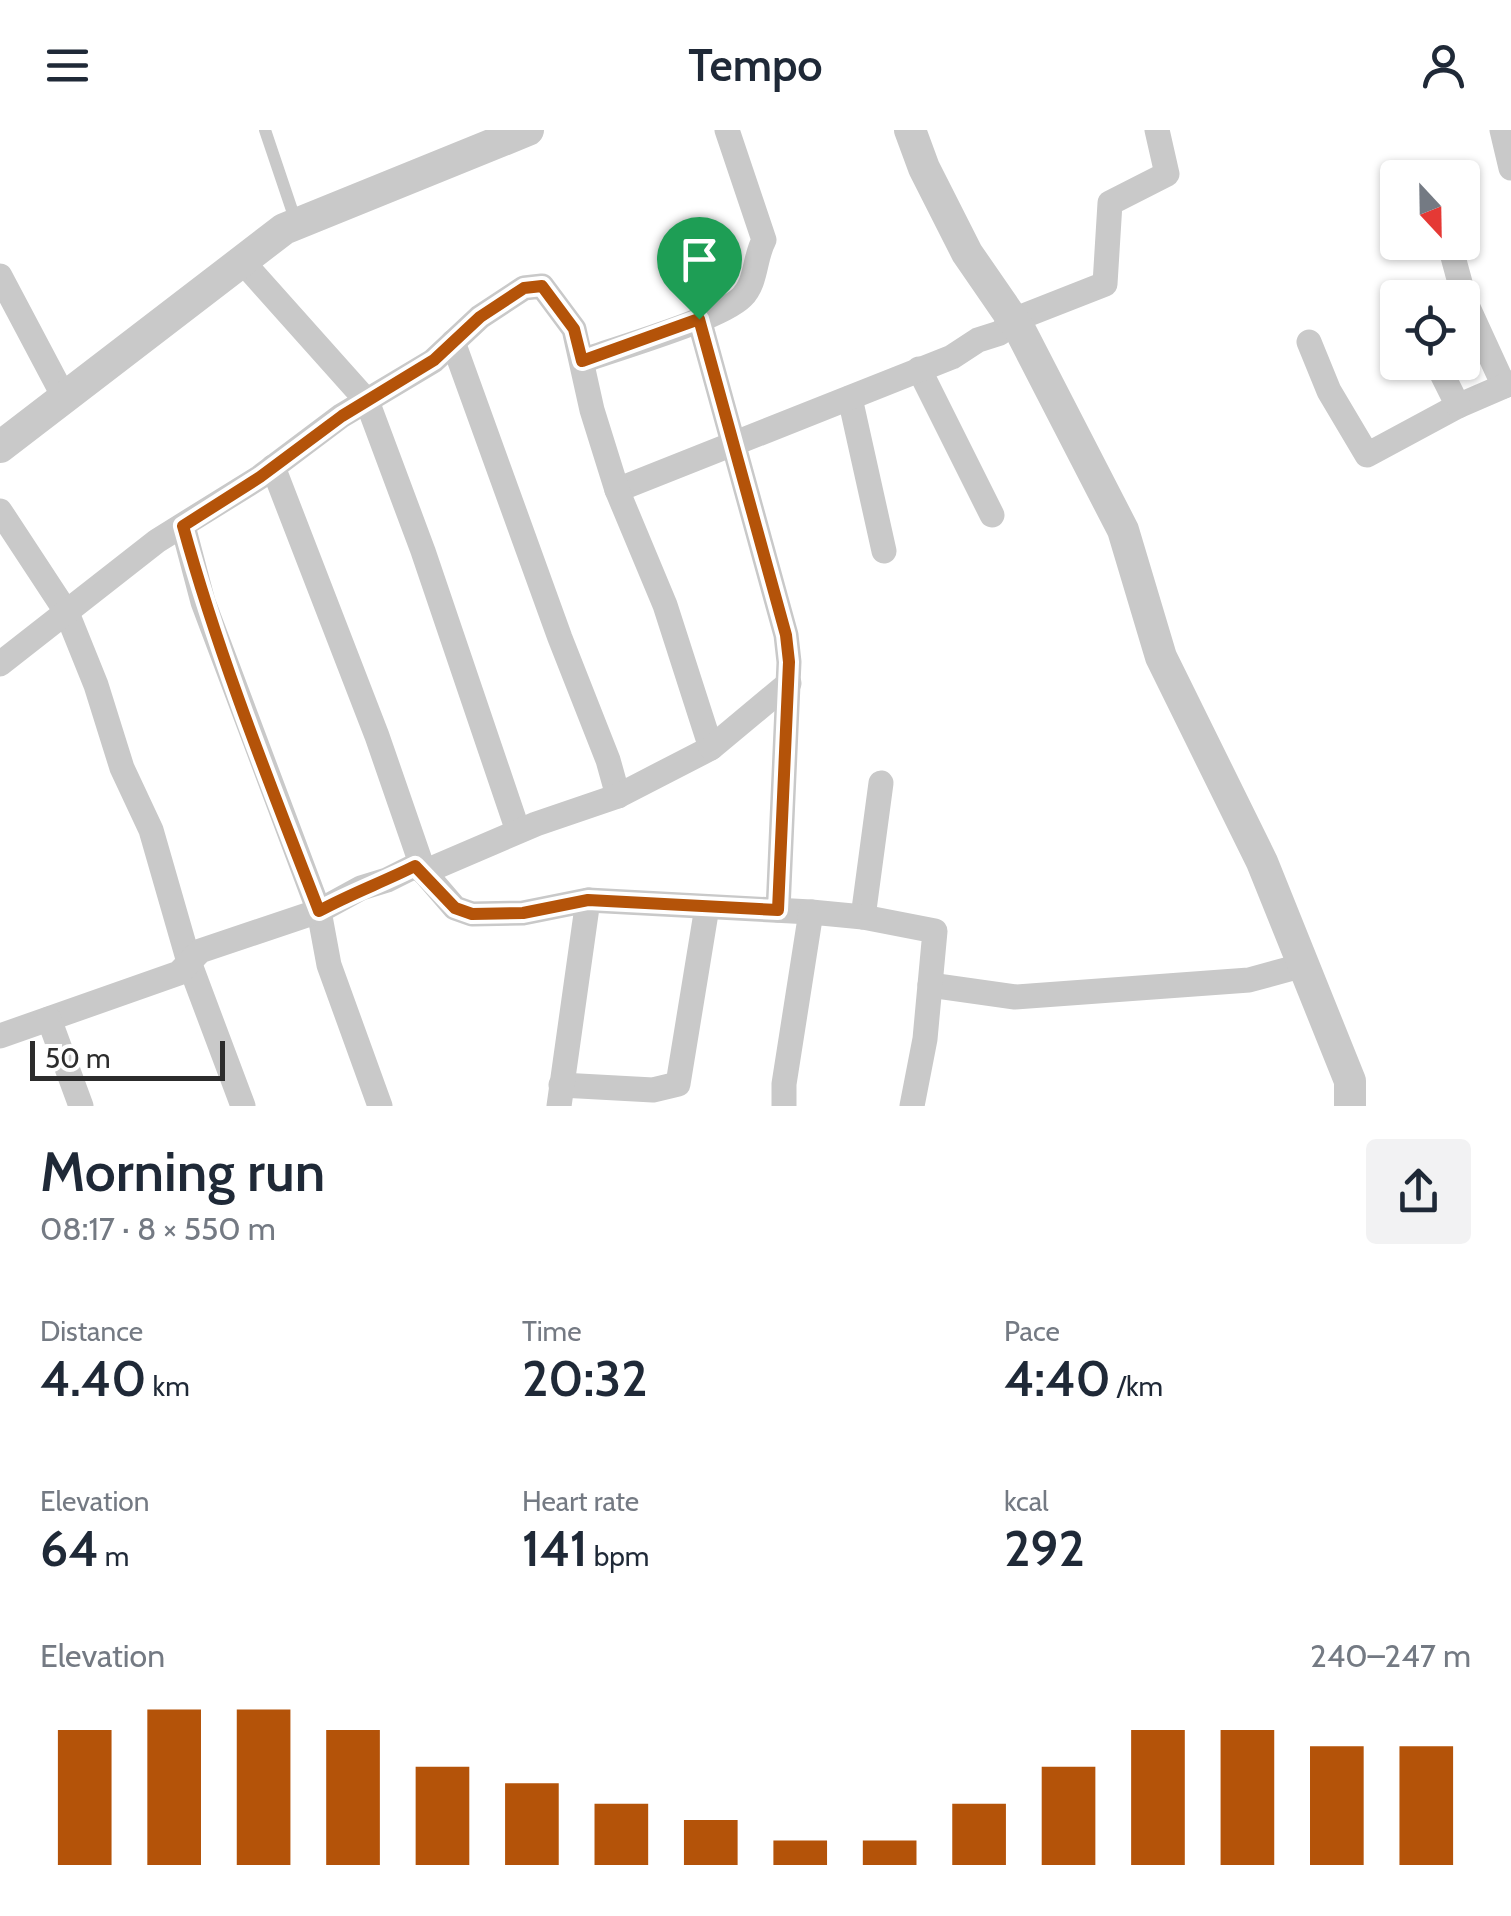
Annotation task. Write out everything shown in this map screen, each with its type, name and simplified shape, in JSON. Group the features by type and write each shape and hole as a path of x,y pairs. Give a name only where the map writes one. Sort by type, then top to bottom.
{"street":[{"path":"0,446 284,229 528,130"},
{"path":"582,361 724,312 744,296 764,240 727,130"},
{"path":"910,130 924,168 967,253 1053,388 1123,530 1161,657 1262,862 1350,1081 1350,1106"},
{"path":"618,490 919,369 1000,332 1013,320 1104,284 1110,203 1166,174 1157,130"},
{"path":"1502,130 1511,168"},
{"path":"1310,342 1329,392 1367,455 1507,384 1465,301 1453,260"},
{"path":"242,261 367,401 423,551 518,832"},
{"path":"0,276 64,397"},
{"path":"0,664 158,541 434,360 480,317 524,288 542,286 574,329 592,410 618,490 665,605 711,748"},
{"path":"699,319 786,635 789,682 778,910"},
{"path":"453,342 618,796"},
{"path":"919,369 992,515"},
{"path":"1445,380 1458,406"},
{"path":"850,398 884,551"},
{"path":"273,467 378,736 424,872"},
{"path":"0,510 68,612 122,768 150,830 189,962 243,1106"},
{"path":"183,526 204,602 319,911 329,965 380,1106"},
{"path":"424,872 618,796 711,748 789,682"},
{"path":"863,917 881,783"},
{"path":"0,1036 179,973 200,950 319,911 415,866 455,908 472,914 523,913 588,900 810,912 935,930 926,1039 912,1106"},
{"path":"588,900 560,1096 654,1090 678,1084 707,906"},
{"path":"784,1106 810,912"},
{"path":"930,985 1016,997 1249,980 1304,965"},
{"path":"50,1018 81,1106"}],"lane":[{"path":"265,130 296,224"}],"route":[{"path":"542,286 574,329 582,361 699,319 786,635 789,662 778,910 588,900 523,913 472,914 455,908 415,866 319,911 255,747 204,602 183,526 260,477 342,416 434,360 480,317 524,288 542,286"}]}
